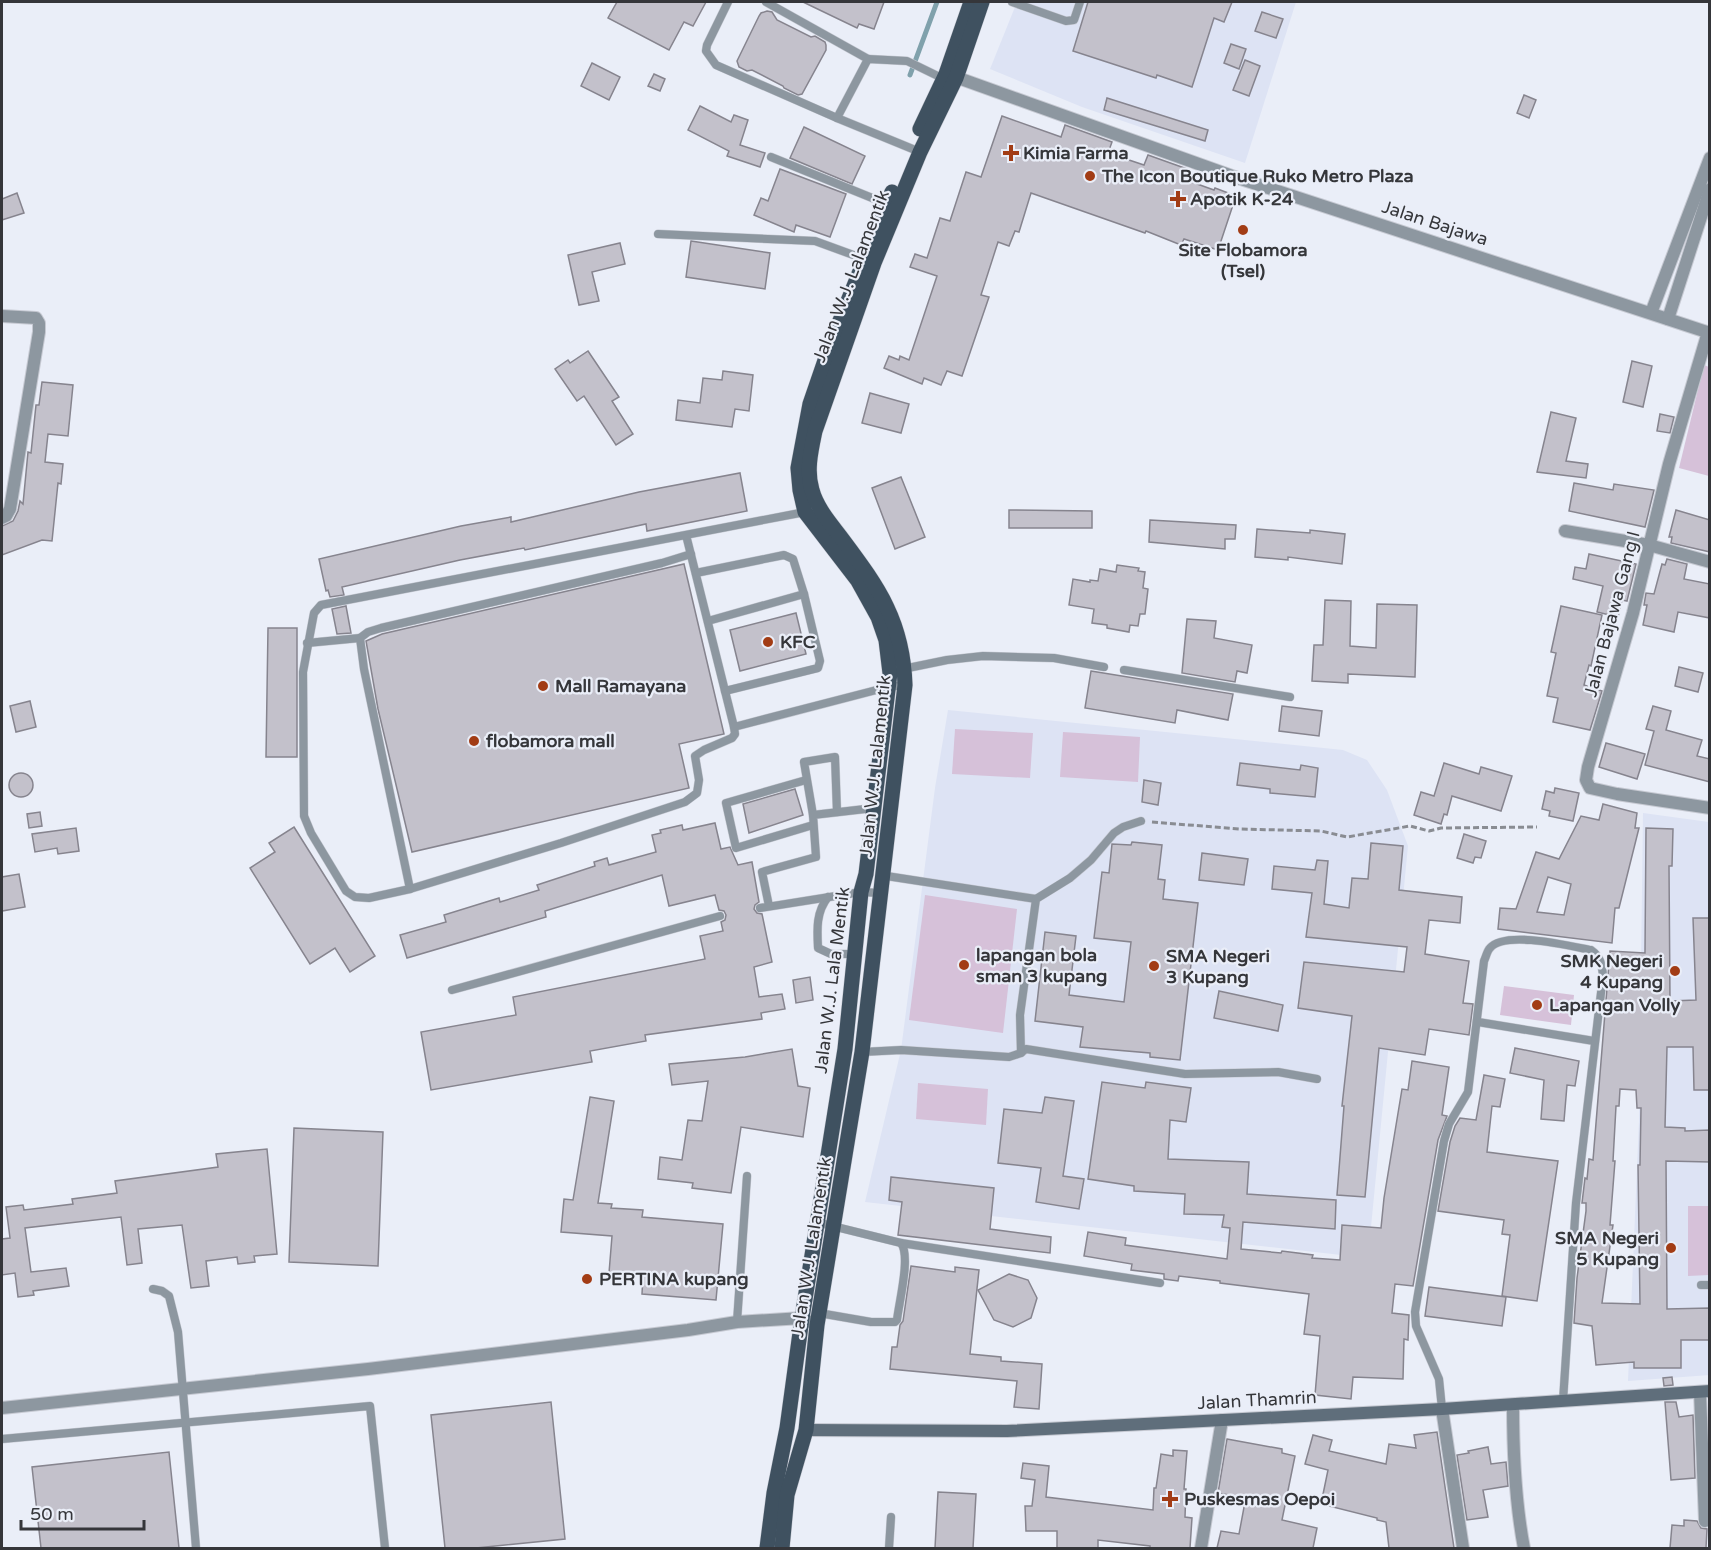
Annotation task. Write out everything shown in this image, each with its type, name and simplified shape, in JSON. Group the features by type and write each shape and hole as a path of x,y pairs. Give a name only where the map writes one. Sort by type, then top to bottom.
{"main road":[{"path":"950,78 971,2"},
{"name":"Jalan W.J. Lalamentik","path":"812,510 809,470 815,431 869,261 915,151 950,78 982,2"},
{"name":"Jalan W.J. Lala Mentik","path":"767,1548 844,1049 861,892 866,874 874,808 897,679 878,617 858,581 812,510"},
{"name":"Jalan W.J. Lalamentik","path":"782,1548 787,1495 806,1430 818,1319 862,1052 884,875 897,679"},
{"name":"Jalan Thamrin","path":"806,1430 1007,1431 1442,1410 1705,1392"},
{"path":"787,1428 806,1430"}],"street":[{"name":"Jalan Bajawa","path":"950,78 1235,177 1709,333"},
{"path":"1651,313 1710,158"},
{"path":"1668,319 1710,189"},
{"path":"2,316 36,318 39,323 37,348 10,509 2,518"},
{"name":"Jalan Bajawa Gang I","path":"1709,333 1669,464 1633,613 1586,780 1590,788 1710,808"},
{"path":"1565,531 1649,545 1710,562"},
{"path":"2,1408 380,1368 737,1322 818,1319"},
{"path":"1705,1392 1705,1521"},
{"path":"1513,1405 1513,1452 1519,1523 1524,1548"},
{"path":"1442,1410 1463,1548"},
{"path":"1201,1548 1222,1419"}],"lane":[{"path":"728,2 707,45 706,51 716,65 915,151"},
{"path":"766,2 868,59 907,60 950,78"},
{"path":"1012,2 1066,21 1074,20 1080,2"},
{"path":"837,118 868,59"},
{"path":"771,157 892,206"},
{"path":"658,234 815,241 869,261"},
{"path":"686,535 735,734 732,738 695,756 699,780 698,793 685,802 410,889 369,898 355,897 346,891 311,833 304,816 303,672 314,613 321,605 812,510"},
{"path":"307,643 360,638 368,632 381,628 662,563 691,554"},
{"path":"696,573 784,555 793,559 804,594 820,661 818,668 725,691"},
{"path":"708,621 804,594"},
{"path":"360,638 364,669 410,889"},
{"path":"734,727 897,679 947,660 983,656 1054,658 1104,667"},
{"path":"1124,670 1290,697"},
{"path":"769,906 762,872 816,857 813,815 804,762 835,757 837,812"},
{"path":"806,780 726,803 736,848 813,825"},
{"path":"813,815 874,808"},
{"path":"866,874 1036,899 1070,878 1091,860 1123,826 1141,822"},
{"path":"760,908 861,892 880,893"},
{"path":"828,897 822,904 817,923 818,948 831,954 855,954"},
{"path":"1021,1053 1020,1016 1036,899"},
{"path":"452,990 720,916"},
{"path":"1442,1410 1439,1379 1416,1326 1415,1312 1444,1141 1449,1124 1468,1092 1484,961 1489,948 1496,943 1514,939 1591,950 1598,955 1602,964 1603,976 1570,1263 1563,1401"},
{"path":"1478,1022 1594,1041"},
{"path":"844,1049 862,1052 901,1050 1009,1057 1026,1049 1185,1074 1278,1072 1317,1079"},
{"path":"737,1322 747,1176"},
{"path":"816,1222 901,1243 1160,1283"},
{"path":"818,1319 895,1322 905,1260 905,1248 901,1243"},
{"path":"153,1289 169,1296 178,1332 196,1548"},
{"path":"2,1439 370,1406 385,1548"},
{"path":"889,1548 891,1517"}],"path":[{"path":"1141,822 1239,829 1321,831 1347,837 1410,826 1429,831 1441,828 1537,827"}],"shaded area":[{"path":"1017,2 1296,2 1245,163 1082,107 990,69"},
{"path":"1704,365 1709,367 1709,476 1679,468"},
{"name":"SMA Negeri 3 Kupang","path":"948,710 1343,750 1367,760 1387,790 1408,846 1368,1258 865,1202 901,1050 935,788"},
{"path":"955,729 1033,733 1030,778 952,774"},
{"path":"1063,732 1140,737 1138,782 1060,777"},
{"path":"1643,813 1709,822 1710,1375 1628,1381 1639,1121"},
{"name":"lapangan bola sman 3 kupang","path":"925,895 1017,909 1003,1033 909,1020"},
{"name":"Lapangan Volly","path":"1504,986 1574,995 1571,1025 1500,1015"},
{"path":"918,1083 988,1089 986,1125 916,1119"},
{"path":"1688,1206 1709,1206 1709,1275 1688,1276"}],"building":[{"path":"617,2 706,2 693,26 684,22 669,50 608,18"},
{"path":"803,2 884,2 874,29 859,24 857,28"},
{"path":"1088,2 1232,2 1224,22 1214,18 1192,87 1157,75 1156,78 1073,51"},
{"path":"767,11 772,12 777,20 825,42 826,50 802,94 798,95 752,70 747,71 739,67 737,61 759,16"},
{"path":"1262,12 1283,19 1276,38 1255,31"},
{"path":"1231,44 1246,49 1239,69 1224,63"},
{"path":"1245,60 1260,66 1249,96 1233,90"},
{"path":"592,63 620,77 609,100 581,86"},
{"path":"654,74 665,79 660,91 648,86"},
{"path":"1524,95 1536,100 1529,118 1517,113"},
{"path":"1107,98 1208,130 1205,141 1104,110"},
{"path":"700,106 731,122 734,115 748,120 740,145 765,153 760,167 727,156 729,151 688,130"},
{"path":"1002,116 1061,137 1065,125 1112,142 1108,153 1144,165 1148,155 1190,170 1186,180 1236,196 1218,250 1184,239 1181,245 1031,193 1019,232 1015,231 1009,246 998,242 981,295 989,297 962,376 947,371 941,385 924,378 922,384 884,368 889,356 899,360 900,356 909,360 937,276 910,267 915,254 927,258 940,218 950,221 966,172 981,177"},
{"path":"804,127 865,156 852,184 790,158"},
{"path":"780,169 846,194 830,237 796,225 794,232 754,215 761,198 768,201"},
{"path":"17,193 24,213 2,220 2,199"},
{"path":"691,241 770,253 765,289 686,277"},
{"path":"620,243 625,264 592,272 599,301 579,305 568,255"},
{"path":"588,351 619,397 612,401 633,434 616,445 584,396 577,401 555,369 568,360 570,363"},
{"path":"1632,361 1652,366 1643,407 1623,402"},
{"path":"723,371 753,375 749,411 735,409 732,427 676,420 678,400 700,403 703,378 722,380"},
{"path":"42,382 73,385 68,436 48,434 45,462 63,464 61,484 58,483 52,541 42,540 2,555 2,526 13,521 20,501 23,504 28,452 31,453 36,405 39,405"},
{"path":"870,393 909,404 901,433 862,423"},
{"path":"1551,412 1576,418 1566,461 1588,464 1586,478 1537,472"},
{"path":"1660,414 1674,417 1670,433 1657,431"},
{"path":"740,473 747,511 647,531 646,524 525,550 524,548 460,560 342,587 344,595 330,597 328,590 326,591 319,559 461,526 511,517 511,522 639,492"},
{"path":"901,477 925,537 895,549 872,488"},
{"path":"1574,483 1613,490 1614,484 1654,490 1645,527 1569,511"},
{"path":"1009,510 1092,511 1092,528 1009,528"},
{"path":"1676,510 1710,520 1710,552 1671,543 1672,537 1669,537"},
{"path":"1150,520 1236,525 1235,539 1225,539 1225,549 1149,542"},
{"path":"1257,529 1310,533 1310,530 1345,534 1342,564 1288,557 1288,560 1255,557"},
{"path":"1589,554 1636,564 1627,601 1622,600 1618,617 1597,612 1603,586 1573,579 1575,567 1586,569"},
{"path":"1667,559 1687,564 1684,579 1710,584 1710,618 1678,612 1674,632 1643,625 1647,605 1644,605 1646,593 1654,594 1662,564 1665,565"},
{"name":"Mall Ramayana","path":"684,564 724,734 679,744 689,788 412,852 378,709 366,641 382,634"},
{"path":"1117,565 1139,568 1138,571 1145,572 1143,588 1148,589 1145,614 1140,614 1138,626 1130,625 1129,632 1092,623 1094,609 1069,605 1073,579 1098,581 1100,569 1116,572"},
{"path":"1325,600 1351,601 1350,646 1376,648 1377,604 1417,605 1415,677 1348,674 1348,683 1312,681 1314,645 1323,645"},
{"path":"346,606 351,633 337,634 332,609"},
{"path":"1561,606 1602,615 1591,666 1589,665 1584,685 1602,691 1590,730 1553,722 1558,698 1547,696 1556,653 1551,652"},
{"name":"KFC","path":"796,613 806,654 740,671 730,630"},
{"path":"1187,619 1216,621 1214,638 1252,645 1247,673 1237,671 1235,682 1182,673"},
{"path":"268,628 297,628 297,757 266,757"},
{"path":"1679,667 1703,673 1698,692 1675,686"},
{"path":"1091,671 1233,694 1228,720 1177,710 1175,723 1085,708"},
{"path":"30,701 36,727 16,732 10,706"},
{"path":"1282,706 1322,711 1319,736 1279,731"},
{"path":"1653,706 1671,711 1666,730 1702,740 1697,756 1710,759 1710,782 1645,765 1654,731 1646,729"},
{"path":"1606,743 1645,754 1637,779 1599,767"},
{"path":"1240,763 1300,770 1301,765 1318,768 1315,797 1270,793 1270,789 1237,785"},
{"path":"1444,763 1479,774 1481,767 1512,776 1501,811 1452,796 1447,815 1444,814 1441,824 1414,815 1421,792 1434,796"},
{"path":"21,773 30,776 33,785 30,794 21,797 12,794 9,785 12,776"},
{"path":"1144,780 1161,783 1158,805 1142,802"},
{"path":"1555,788 1579,793 1573,821 1549,816 1550,811 1542,809 1546,791 1554,793"},
{"path":"795,789 803,815 749,833 743,804"},
{"path":"1603,804 1637,813 1635,828 1639,828 1619,908 1615,908 1612,943 1498,929 1500,908 1516,909 1536,852 1559,859 1581,816 1599,820","holes":["1548,877 1571,884 1564,915 1537,912"]},
{"path":"40,812 42,826 29,828 27,814"},
{"path":"715,823 721,849 730,847 738,865 752,862 759,902 754,909 757,913 762,914 772,962 754,967 759,997 782,994 785,1009 761,1013 762,1019 645,1035 646,1041 590,1051 592,1062 431,1090 421,1032 516,1015 513,997 705,959 700,936 723,931 721,922 725,920 726,915 724,911 719,910 715,895 669,906 662,875 545,911 546,917 407,958 400,935 446,922 444,915 499,898 500,902 539,890 537,885 595,866 594,862 607,858 609,865 656,852 652,835 661,833 660,830 682,825 683,830"},
{"path":"294,827 375,956 350,972 335,948 310,964 250,868 275,852 269,843"},
{"path":"76,828 79,851 58,854 57,848 35,852 32,834"},
{"path":"1646,828 1673,829 1672,866 1669,866 1670,1001 1696,1000 1693,918 1710,918 1710,1090 1694,1090 1693,1047 1667,1047 1665,1127 1685,1128 1685,1131 1710,1130 1710,1162 1666,1161 1667,1309 1710,1308 1710,1340 1681,1340 1681,1368 1634,1368 1634,1362 1596,1365 1592,1326 1574,1323 1577,1278 1586,1211 1586,1203 1582,1203 1589,1159 1593,1160 1610,951 1645,953","holes":["1620,1089 1636,1090 1637,1108 1641,1108 1640,1165 1638,1165 1640,1304 1602,1303 1613,1225 1610,1225 1616,1106 1619,1106"]},
{"path":"1464,834 1486,841 1481,858 1475,857 1473,863 1457,858"},
{"path":"1132,842 1162,845 1158,879 1165,880 1163,899 1198,903 1180,1060 1150,1057 1150,1053 1080,1047 1083,1027 1035,1021 1045,932 1076,936 1069,995 1124,1002 1131,942 1094,938 1102,872 1109,873 1112,844 1131,845"},
{"path":"1371,843 1403,846 1399,890 1462,897 1460,923 1429,920 1425,954 1469,961 1463,1003 1473,1004 1469,1035 1429,1029 1425,1055 1379,1048 1365,1197 1337,1195 1344,1106 1342,1106 1352,1016 1298,1008 1304,962 1404,972 1407,947 1306,937 1312,893 1272,889 1274,866 1315,870 1317,860 1328,861 1324,904 1349,908 1352,878 1368,879"},
{"path":"1202,853 1248,859 1244,885 1199,880"},
{"path":"19,874 25,907 2,911 2,877"},
{"path":"810,977 813,1000 796,1003 793,980"},
{"path":"1219,991 1283,1005 1278,1031 1214,1018"},
{"path":"1515,1048 1579,1061 1575,1086 1567,1085 1564,1121 1541,1119 1544,1080 1510,1073"},
{"path":"792,1049 798,1086 810,1088 803,1137 741,1127 731,1193 692,1188 693,1183 658,1179 660,1157 682,1160 688,1120 702,1121 708,1081 672,1085 669,1064 745,1057"},
{"path":"1412,1061 1449,1067 1442,1115 1447,1116 1438,1140 1413,1286 1395,1284 1392,1313 1409,1315 1408,1340 1404,1339 1403,1379 1353,1377 1351,1399 1315,1395 1320,1336 1304,1334 1309,1294 1179,1276 1178,1281 1164,1279 1164,1274 1131,1270 1132,1264 1084,1256 1088,1232 1126,1238 1125,1245 1227,1259 1230,1228 1222,1227 1224,1215 1184,1214 1185,1194 1134,1191 1134,1186 1088,1179 1102,1082 1145,1088 1146,1082 1191,1088 1186,1122 1170,1120 1168,1159 1249,1162 1247,1194 1336,1200 1335,1229 1243,1222 1241,1249 1281,1253 1282,1251 1313,1255 1312,1258 1340,1260 1342,1225 1381,1228 1402,1089 1408,1090"},
{"path":"1484,1075 1505,1079 1500,1107 1492,1106 1487,1152 1558,1161 1537,1301 1502,1296 1510,1235 1502,1234 1504,1220 1438,1211 1455,1126 1460,1118 1476,1120"},
{"path":"590,1097 614,1101 598,1203 612,1204 611,1208 643,1210 642,1217 723,1224 716,1300 642,1294 643,1276 609,1273 612,1236 561,1232 564,1199 573,1200"},
{"path":"1045,1097 1074,1101 1063,1176 1084,1179 1079,1209 1036,1202 1041,1168 998,1163 1004,1109 1042,1113"},
{"path":"294,1128 383,1132 378,1266 289,1262"},
{"path":"267,1149 277,1254 254,1256 255,1262 238,1264 237,1257 206,1261 209,1286 191,1288 182,1225 138,1229 142,1263 127,1265 121,1217 25,1228 31,1272 66,1268 69,1286 33,1291 34,1295 18,1297 15,1273 2,1275 2,1239 10,1238 6,1207 23,1205 24,1210 73,1204 72,1199 117,1193 115,1181 218,1167 216,1154"},
{"path":"891,1177 994,1188 990,1229 1051,1237 1050,1253 898,1235 902,1202 889,1200"},
{"path":"911,1266 955,1272 955,1267 979,1270 970,1354 1001,1357 1001,1361 1042,1364 1039,1409 1014,1407 1017,1381 890,1369 892,1347 897,1347 900,1325 903,1321"},
{"path":"1009,1274 1028,1280 1037,1298 1031,1318 1013,1327 994,1320 978,1290"},
{"path":"1429,1287 1506,1297 1502,1326 1425,1316"},
{"path":"1672,1377 1673,1385 1664,1386 1663,1378"},
{"path":"551,1402 565,1539 476,1548 445,1548 431,1415"},
{"path":"1665,1402 1676,1402 1679,1417 1693,1415 1695,1478 1671,1480"},
{"path":"1437,1432 1454,1548 1389,1548 1386,1522 1321,1504 1328,1470 1305,1464 1313,1435 1332,1440 1329,1451 1386,1464 1389,1444 1416,1448 1414,1435"},
{"path":"1227,1439 1282,1449 1282,1453 1295,1456 1282,1520 1317,1528 1313,1548 1217,1548 1221,1531 1239,1534 1245,1502 1245,1498 1218,1493"},
{"path":"1488,1447 1491,1464 1506,1462 1508,1486 1483,1490 1488,1517 1467,1520 1457,1455"},
{"path":"1173,1450 1187,1451 1184,1489 1186,1489 1185,1517 1192,1518 1190,1548 1150,1548 1150,1546 1098,1540 1098,1548 1057,1548 1057,1531 1026,1531 1025,1506 1032,1506 1035,1480 1021,1478 1023,1463 1049,1466 1046,1497 1153,1510 1154,1488 1156,1488 1161,1454 1173,1456"},
{"path":"169,1452 179,1548 41,1548 32,1467"},
{"path":"938,1492 976,1494 973,1548 935,1548"},
{"path":"1684,1520 1697,1521 1701,1528 1707,1529 1706,1548 1670,1548 1672,1525 1684,1526"}],"waterway":[{"path":"910,75 937,2"}],"place":[{"name":"Kimia Farma","path":"1011,153"},
{"name":"The Icon Boutique Ruko Metro Plaza","path":"1090,176"},
{"name":"Apotik K-24","path":"1178,199"},
{"name":"Site Flobamora (Tsel)","path":"1243,230"},
{"name":"KFC","path":"768,642"},
{"name":"Mall Ramayana","path":"543,686"},
{"name":"flobamora mall","path":"474,741"},
{"name":"lapangan bola sman 3 kupang","path":"964,965"},
{"name":"SMA Negeri 3 Kupang","path":"1154,966"},
{"name":"SMK Negeri 4 Kupang","path":"1675,971"},
{"name":"Lapangan Volly","path":"1537,1005"},
{"name":"SMA Negeri 5 Kupang","path":"1671,1248"},
{"name":"PERTINA kupang","path":"587,1279"},
{"name":"Puskesmas Oepoi","path":"1170,1499"}]}
